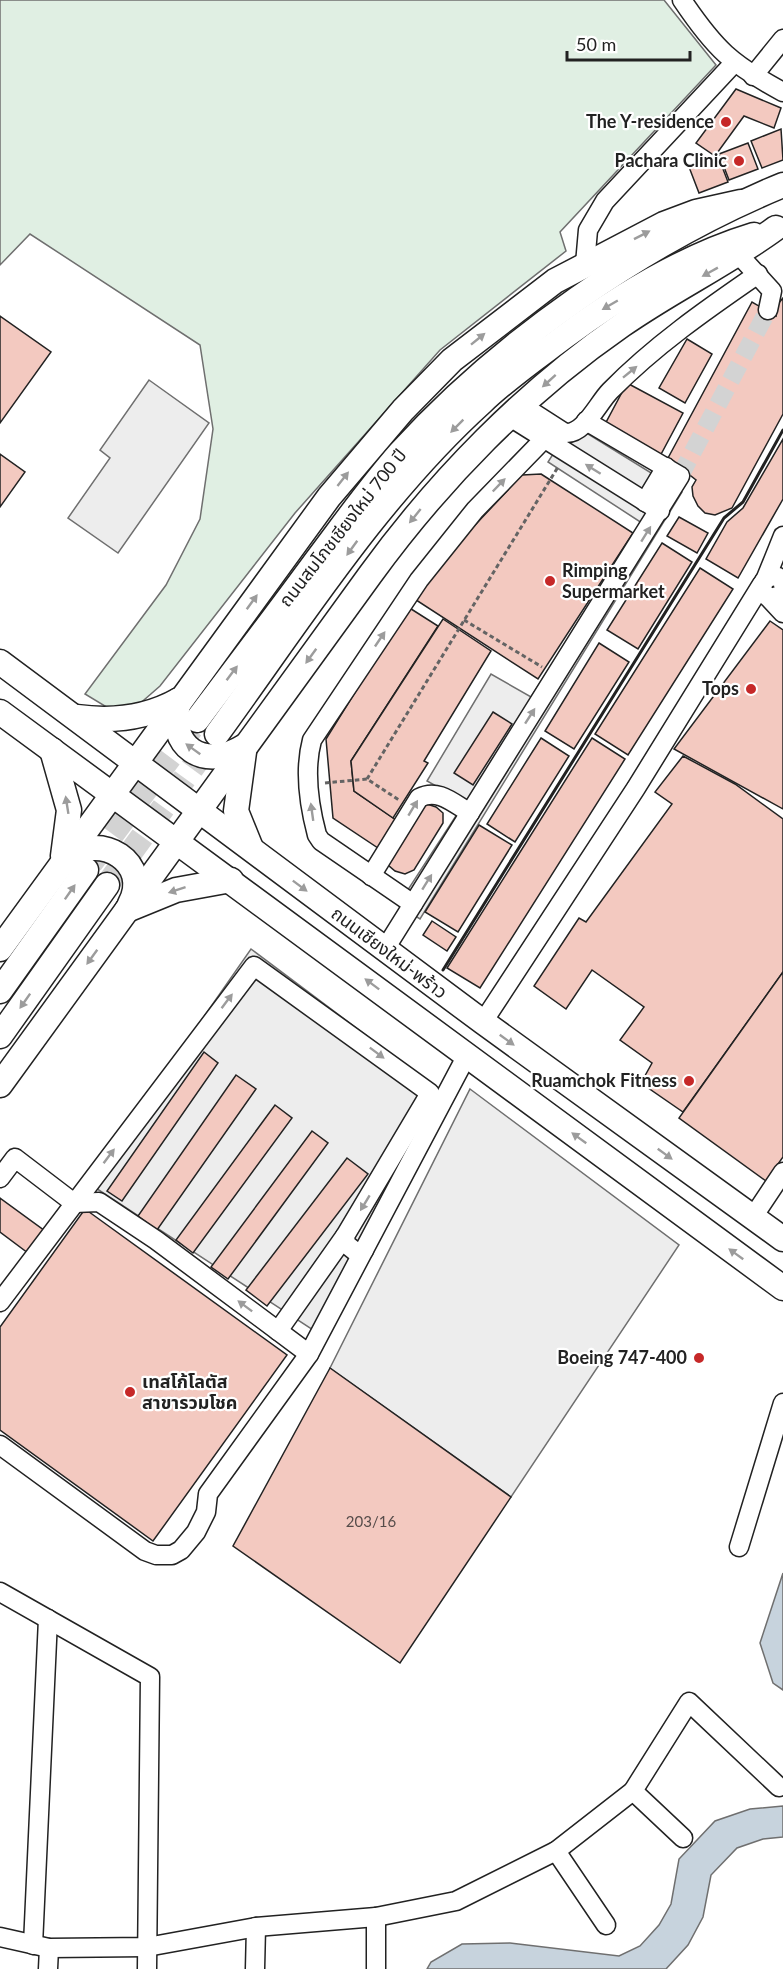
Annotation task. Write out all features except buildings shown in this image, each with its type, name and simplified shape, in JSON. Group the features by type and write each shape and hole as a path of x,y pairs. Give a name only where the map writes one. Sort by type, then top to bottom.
{"main road":[{"name":"ถนนสมโภชเชียงใหม่ 700 ปี","path":"197,720 351,513 422,431 471,384 584,294 671,239 741,202 783,185"},
{"path":"0,949 179,700 329,497 403,410 452,360 509,314 555,281 585,264 664,224 696,212 741,202"},
{"path":"0,1085 178,841 244,746 392,544 422,508 516,411 588,349 625,323 739,255 780,227"},
{"name":"ถนนสมโภชเชียงใหม่ 700 ปี","path":"217,734 367,527 437,446 482,401 597,313 715,247 780,227"},
{"name":"ถนนเชียงใหม่-พร้าว","path":"0,662 483,1022 783,1239"},
{"path":"75,716 106,721 164,709 179,700"},
{"path":"179,700 176,711 178,730 187,746 197,754 221,757 244,746"},
{"name":"ถนนเชียงใหม่-พร้าว","path":"0,712 783,1288"},
{"path":"244,746 236,811 253,852"},
{"path":"52,750 69,810 62,862"},
{"path":"62,862 83,848 96,846 119,854 133,874 134,893 126,910"},
{"path":"0,991 86,870"},
{"path":"126,910 176,890 231,880"},
{"path":"0,1036 107,885"}],"street":[{"path":"682,0 708,38 734,63 783,92"},
{"path":"753,76 783,39"},
{"path":"585,264 588,230 605,201 734,63"},
{"path":"739,255 772,291 768,310"},
{"path":"413,904 321,841 313,821 309,785 308,754 312,740 419,580 475,510 586,421 603,397 621,380 703,312 758,274"},
{"path":"516,411 652,506"},
{"path":"384,949 556,676 673,472 586,421"},
{"path":"483,1022 636,788 775,584 783,536"},
{"path":"775,584 783,613"},
{"path":"371,876 419,798 428,793 441,795 470,813"},
{"path":"3,1292 74,1203 254,966 430,1093 345,1236 278,1331"},
{"path":"0,1445 145,1551 156,1555 172,1555 182,1550 196,1532 206,1512 208,1494 309,1354 467,1055"},
{"path":"0,1178 15,1158 74,1203 99,1202 309,1354"},
{"path":"753,1217 783,1172"},
{"path":"345,1236 346,1244 356,1252 364,1250"},
{"path":"738,1547 783,1403"},
{"path":"0,1592 150,1677 147,1969"},
{"path":"48,1619 41,1947 48,1969"},
{"path":"0,1937 41,1947 147,1947 256,1927 376,1917 456,1901 556,1851 633,1791 689,1702 779,1787"},
{"path":"633,1791 682,1838"},
{"path":"556,1851 606,1924"},
{"path":"376,1917 376,1969"},
{"path":"255,1969 256,1927"}],"path":[{"path":"368,779 464,620 559,443"},
{"path":"464,620 556,676"},
{"path":"309,785 368,779 399,800"}],"green space":[{"path":"0,0 664,0 716,65 560,232 566,251 440,350 295,513 160,686 137,706 113,711 85,694 166,585 200,519 213,429 200,345 30,234 0,265"}],"shaded area":[{"path":"149,380 209,423 118,553 68,518 110,458 100,450"},
{"path":"572,424 682,492 420,919 398,905 465,802 427,781 491,674 531,697 642,523 548,462"},
{"path":"251,949 439,1090 313,1330 88,1183"},
{"path":"470,1089 679,1245 511,1497 330,1368"},
{"path":"783,1573 783,1690 773,1683 760,1643"},
{"path":"783,1806 783,1837 763,1839 737,1848 711,1875 703,1917 688,1945 666,1969 427,1969 431,1962 462,1944 510,1943 619,1956 640,1946 659,1925 671,1904 679,1859 715,1821 750,1809"}],"tunnel":[{"path":"680,476 768,310"},
{"path":"91,863 194,725"},
{"path":"107,885 217,734"}],"wall":[{"path":"443,970 724,518 743,502 783,430"}],"place":[{"name":"The Y-residence","path":"726,122"},
{"name":"Pachara Clinic","path":"739,161"},
{"name":"Rimping Supermarket","path":"550,581"},
{"name":"Tops","path":"751,689"},
{"name":"Ruamchok Fitness","path":"689,1081"},
{"name":"Boeing 747-400","path":"699,1358"},
{"name":"เทสโก้โลตัส สาขารวมโชค","path":"130,1392"}]}
